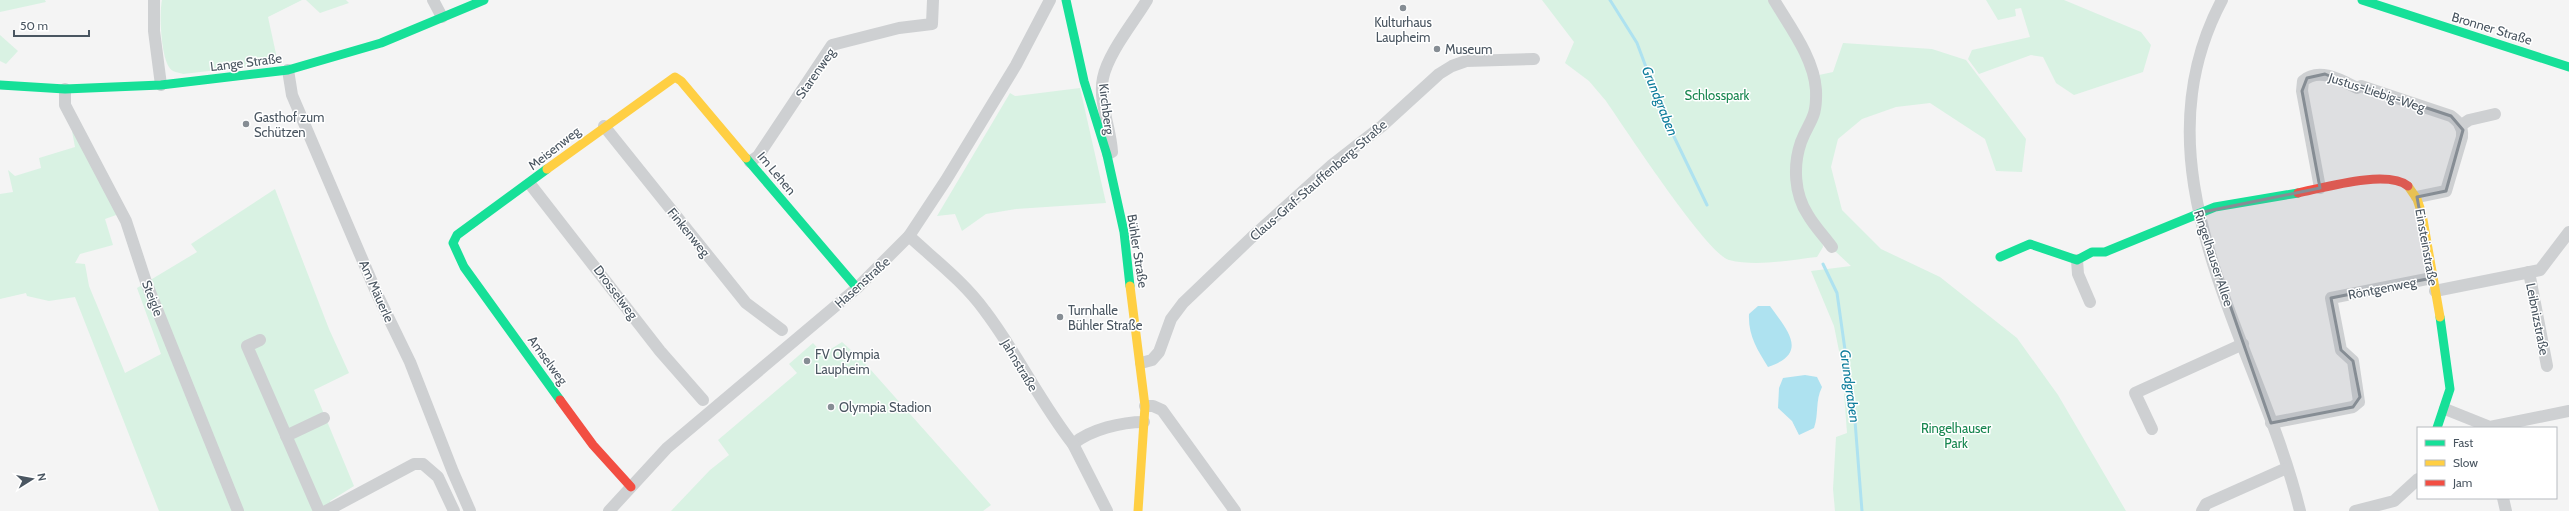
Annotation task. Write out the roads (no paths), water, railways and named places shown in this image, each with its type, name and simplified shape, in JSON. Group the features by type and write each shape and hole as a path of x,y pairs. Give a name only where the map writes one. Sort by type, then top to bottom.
{"street":[{"path":"154,0 154,31 161,85"},
{"path":"433,0 442,17"},
{"name":"Lange Straße","path":"0,85 65,89 161,85 288,70 353,53 484,0"},
{"name":"Starenweg","path":"750,162 758,156 832,44 899,28 932,24 933,0"},
{"name":"Hasenstraße","path":"609,511 668,448 857,288 909,236 946,180 1012,72 1050,0"},
{"name":"Bühler Straße","path":"1066,0 1084,81 1107,155 1124,232 1145,406 1138,511"},
{"name":"Kirchberg","path":"1107,155 1112,152 1104,103 1103,79 1110,61 1147,0"},
{"path":"1774,0 1801,46 1814,82 1816,111 1802,141 1796,178 1800,199 1807,215 1832,247"},
{"name":"Ringelhauser Allee","path":"2222,0 2210,25 2202,47 2190,99 2189,160 2198,213 2242,344 2287,468 2300,511"},
{"name":"Bronner Straße","path":"2362,0 2569,67"},
{"name":"Claus-Graf-Stauffenberg-Straße","path":"1141,363 1152,360 1159,352 1171,320 1183,303 1256,232 1332,165 1382,126 1439,74 1452,66 1466,61 1534,59"},
{"name":"Am Mäuerle","path":"288,70 292,95 377,294 410,362 453,472 470,511"},
{"name":"Justus-Liebig-Weg","path":"2320,188 2302,91 2303,81 2306,78 2325,74 2357,88 2361,86 2451,116 2460,126"},
{"name":"Im Lehen","path":"675,77 681,81 857,288"},
{"name":"Meisenweg","path":"453,243 457,235 530,184 604,126 675,77"},
{"name":"Steigle","path":"65,89 66,105 126,221 146,282 238,511"},
{"path":"2417,197 2446,191 2462,137 2460,126 2469,120 2495,114"},
{"name":"Finkenweg","path":"604,126 746,304 782,330"},
{"name":"Einsteinstraße","path":"2077,260 2092,252 2105,252 2198,213 2222,206 2320,188 2384,178 2394,178 2412,189 2417,197 2449,370 2450,389 2437,427"},
{"name":"Drosselweg","path":"530,184 660,351 703,400"},
{"name":"Leibnizstraße","path":"2435,291 2540,270 2569,232"},
{"name":"Jahnstraße","path":"909,236 968,290 985,310 1050,414 1073,444 1107,511"},
{"name":"Amselweg","path":"453,243 464,267 584,432 631,487"},
{"path":"2000,257 2030,244 2077,260 2078,274 2090,302"},
{"name":"Leibnizstraße","path":"2530,272 2547,366"},
{"name":"Röntgenweg","path":"2271,423 2353,407 2359,402 2353,361 2341,350 2331,298 2432,278"},
{"path":"260,340 247,346 319,511"},
{"path":"2152,429 2135,393 2242,344"},
{"path":"1145,406 1153,406 1162,410 1235,511"},
{"path":"2444,409 2488,427"},
{"path":"2495,427 2569,412"},
{"path":"286,436 324,418"},
{"path":"1073,444 1082,436 1130,422 1144,422"},
{"path":"326,511 414,464 423,464 438,477 454,511"},
{"path":"2202,511 2206,504 2287,468"},
{"path":"2355,511 2395,506 2417,480"},
{"path":"2503,499 2506,511"},
{"path":"326,511 332,511"}],"water":[{"path":"1758,306 1770,306 1783,324 1791,341 1791,348 1788,355 1781,361 1768,367 1757,348 1750,329 1749,314"},
{"path":"1805,375 1817,377 1822,387 1818,397 1814,428 1799,435 1792,421 1778,408 1779,388 1783,378"}],"waterway":[{"name":"Grundgraben","path":"1610,0 1637,43 1665,118 1707,205"},
{"name":"Grundgraben","path":"1823,264 1837,293 1855,421 1862,511"}],"place":[{"name":"Kulturhaus Laupheim","path":"1403,8"},
{"name":"Museum","path":"1437,49"},
{"name":"Gasthof zum Schützen","path":"246,124"},
{"name":"Turnhalle Bühler Straße","path":"1060,317"},
{"name":"FV Olympia Laupheim","path":"807,361"},
{"name":"Olympia Stadion","path":"831,407"}],"park label":[{"name":"Schlosspark","path":"1717,95"},
{"name":"Ringelhauser Park","path":"1956,436"}]}
